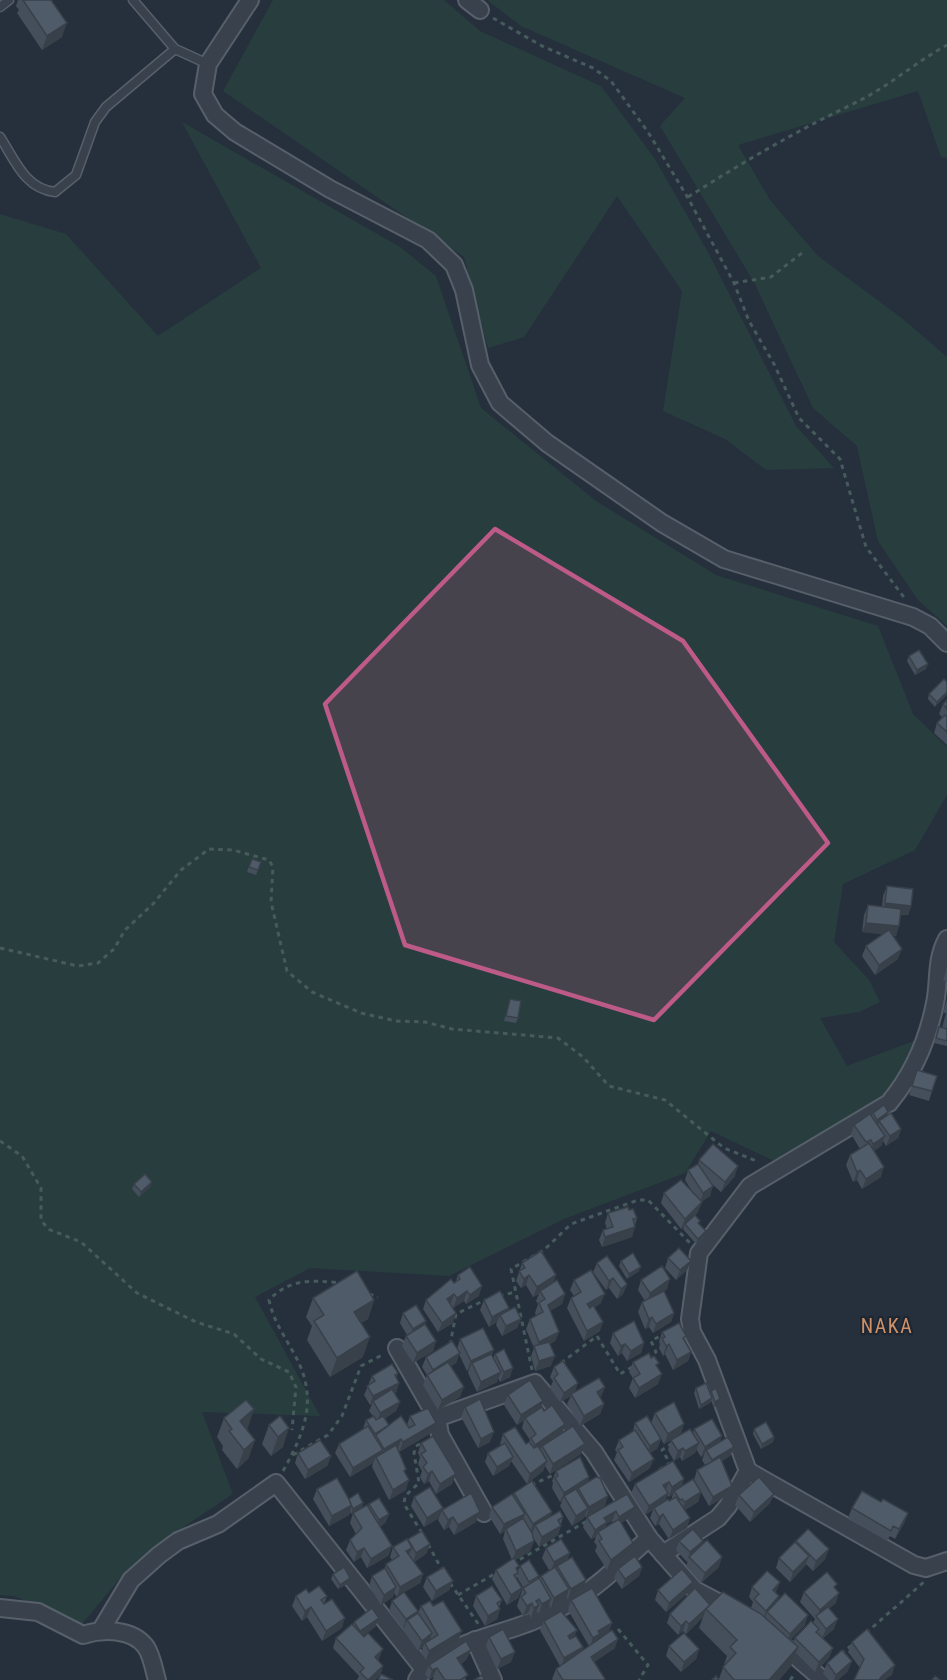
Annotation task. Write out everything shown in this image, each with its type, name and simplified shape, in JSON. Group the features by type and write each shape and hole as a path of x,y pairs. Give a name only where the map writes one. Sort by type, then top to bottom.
{"street":[{"path":"250,0 208,64 203,94 214,115 235,132 330,189 428,240 454,265 464,290 480,365 500,403 547,442 662,523 724,559 913,618 930,626 947,644"},
{"path":"943,1564 926,1568 904,1560 748,1471 707,1360 692,1332 690,1319 699,1253 750,1186 775,1169 890,1103 905,1084 926,1039 936,1000 937,966 947,939"},
{"path":"397,1348 437,1418 440,1435 484,1514"},
{"path":"437,1418 535,1383 594,1452 649,1538 695,1590 757,1624 820,1677"},
{"path":"663,1554 718,1518 729,1506 748,1471"},
{"path":"101,1630 131,1580 159,1555 178,1541 225,1520 276,1483 420,1674 481,1638 526,1624 573,1602 606,1578 649,1538"},
{"path":"0,1608 38,1612 83,1635 101,1630 133,1636 146,1648 157,1680"},
{"path":"481,1638 493,1680"}],"lane":[{"path":"0,7 9,0"},
{"path":"133,0 175,49 208,64"},
{"path":"0,137 29,182 41,190 55,192 76,175 95,122 106,107 175,49"}],"path":[{"path":"473,5 542,46 593,68 611,81 648,132 688,198 734,283 749,321 774,364 799,418 840,459 866,547 912,607 913,618"},
{"path":"688,198 753,155 836,110 857,102 947,45"},
{"path":"734,283 771,277 802,253"},
{"path":"0,948 78,966 98,963 114,949 125,930 153,904 181,870 209,849 242,852 268,860 273,867 271,902 287,971 312,992 361,1013 396,1021 425,1022 452,1029 558,1038 583,1057 609,1086 665,1100 724,1148 775,1169"},
{"path":"0,1141 22,1156 41,1188 41,1220 48,1229 81,1242 137,1293 196,1322 234,1334 261,1359 289,1372 296,1387 292,1430"},
{"path":"690,1319 651,1341 656,1352 620,1374 597,1336 535,1383 511,1269 544,1250 571,1224 638,1200 648,1200 655,1206 699,1253"},
{"path":"276,1483 306,1426 309,1401 307,1386 294,1353 272,1317 270,1300 291,1283 315,1280 343,1284"},
{"path":"442,1350 450,1344 456,1314 481,1300 515,1292"},
{"path":"367,1293 378,1297"},
{"path":"291,1456 328,1435 342,1416 361,1366 397,1348"},
{"path":"440,1435 416,1446 414,1453 419,1483 405,1496 405,1504 443,1572"},
{"path":"651,1475 670,1463 662,1450 681,1439"},
{"path":"523,1491 564,1469"},
{"path":"507,1566 596,1516"},
{"path":"820,1677 943,1564"},
{"path":"458,1595 498,1572"},
{"path":"448,1580 481,1638"},
{"path":"618,1629 648,1665 639,1680"}],"highlighted area":[{"path":"495,529 683,641 828,843 654,1020 405,945 325,704"}],"green space":[{"path":"273,0 444,0 480,31 601,86 655,159 709,254 796,426 834,468 766,470 725,439 663,411 682,291 617,196 524,337 488,348 464,257 223,91"},
{"path":"487,0 947,0 947,158 941,157 918,91 738,145 770,200 818,256 903,319 947,357 947,626 918,600 878,541 857,446 813,408 755,284 660,126 685,98 521,26"},
{"path":"182,122 400,247 436,276 481,408 596,501 716,575 878,626 913,714 947,747 947,795 915,850 843,884 834,942 869,980 880,1002 859,1012 820,1018 847,1066 922,1038 882,1102 776,1162 711,1131 685,1173 564,1219 449,1276 310,1268 255,1297 320,1416 202,1412 233,1494 152,1548 122,1576 81,1625 14,1596 0,1595 0,214 66,234 158,336 261,268"}],"building":[{"path":"23,0 51,0 67,23 47,36"},
{"path":"919,650 928,664 917,670 909,656"},
{"path":"944,679 947,682 947,692 937,702 929,694"},
{"path":"945,715 947,717 947,732 937,723"},
{"path":"252,859 261,862 258,870 249,867"},
{"path":"887,886 913,889 911,906 885,903"},
{"path":"868,905 901,909 899,926 866,923"},
{"path":"889,930 902,949 879,965 866,946"},
{"path":"510,999 521,1001 518,1018 506,1016"},
{"path":"939,1027 947,1029 947,1041 936,1038"},
{"path":"917,1070 937,1076 932,1091 912,1086"},
{"path":"884,1105 888,1112 877,1120 873,1113"},
{"path":"891,1113 901,1129 890,1136 879,1121"},
{"path":"870,1114 885,1136 873,1144 871,1140 866,1142 854,1125"},
{"path":"869,1143 884,1167 866,1179 860,1170 857,1172 850,1155"},
{"path":"713,1144 738,1166 725,1182 699,1160"},
{"path":"698,1164 713,1186 703,1193 688,1170"},
{"path":"145,1174 152,1182 141,1192 134,1184"},
{"path":"681,1180 702,1202 685,1219 664,1193"},
{"path":"628,1207 629,1210 633,1209 637,1218 633,1219 635,1227 605,1237 603,1230 613,1227 608,1213"},
{"path":"695,1215 700,1221 698,1223 706,1231 698,1239 685,1224"},
{"path":"679,1248 691,1261 680,1270 668,1258"},
{"path":"541,1251 556,1275 537,1287 529,1275 524,1279 519,1271 525,1268 522,1263"},
{"path":"633,1253 641,1267 629,1274 621,1261"},
{"path":"607,1256 627,1284 621,1289 613,1278 609,1281 597,1263"},
{"path":"662,1266 670,1279 650,1293 641,1280"},
{"path":"470,1267 482,1286 470,1295 467,1291 457,1298 454,1294 447,1299 456,1313 442,1323 426,1300 451,1279 454,1283 460,1279 458,1275"},
{"path":"591,1270 605,1294 587,1304 590,1308 593,1305 603,1322 587,1331 571,1298 581,1292 574,1280"},
{"path":"357,1271 374,1300 354,1312 370,1337 337,1358 314,1321 324,1315 313,1298"},
{"path":"557,1280 565,1294 548,1305 559,1332 539,1342 530,1319 543,1312 539,1303 545,1299 540,1291"},
{"path":"500,1291 509,1308 492,1317 484,1300"},
{"path":"664,1291 674,1313 656,1324 652,1317 649,1319 642,1302"},
{"path":"416,1305 426,1321 413,1329 403,1313"},
{"path":"515,1307 521,1319 506,1326 500,1315"},
{"path":"634,1321 644,1343 631,1351 625,1344 621,1346 613,1333"},
{"path":"679,1323 686,1336 683,1338 691,1352 677,1360 669,1344 666,1346 662,1332"},
{"path":"425,1324 436,1341 417,1353 406,1336"},
{"path":"483,1328 494,1350 471,1361 460,1339"},
{"path":"452,1341 460,1353 433,1370 426,1357"},
{"path":"549,1342 555,1356 539,1361 534,1346"},
{"path":"504,1349 513,1368 504,1372 495,1354"},
{"path":"649,1353 651,1358 654,1356 659,1363 656,1365 662,1374 639,1388 633,1378 640,1374 633,1362"},
{"path":"491,1354 501,1372 481,1382 472,1363"},
{"path":"563,1361 578,1383 564,1393 554,1378 558,1374 554,1367"},
{"path":"448,1362 464,1387 442,1400 427,1375"},
{"path":"392,1364 398,1373 395,1375 399,1383 373,1396 367,1386 375,1381 372,1376"},
{"path":"599,1378 605,1387 597,1392 604,1404 584,1416 571,1394"},
{"path":"530,1380 543,1401 521,1415 508,1395"},
{"path":"706,1383 712,1398 701,1405 696,1388"},
{"path":"716,1388 720,1399 715,1402 711,1391"},
{"path":"392,1389 400,1402 380,1413 373,1401"},
{"path":"480,1399 494,1432 481,1439 465,1407"},
{"path":"246,1400 254,1409 240,1421 255,1440 244,1450 229,1431 232,1429 224,1418"},
{"path":"674,1402 684,1424 668,1434 655,1413"},
{"path":"552,1405 565,1424 535,1445 531,1438 536,1434 525,1418 542,1407 544,1411"},
{"path":"428,1408 436,1423 403,1442 401,1439 384,1449 376,1435 401,1416 409,1428 415,1425 410,1416"},
{"path":"280,1416 289,1428 278,1437 269,1425"},
{"path":"374,1416 376,1420 383,1416 389,1425 375,1434 366,1420"},
{"path":"647,1416 661,1439 650,1446 635,1423"},
{"path":"712,1419 722,1436 705,1447 694,1429"},
{"path":"766,1422 774,1437 762,1444 754,1429"},
{"path":"368,1426 383,1450 353,1468 339,1444"},
{"path":"573,1426 585,1444 553,1464 542,1446"},
{"path":"515,1427 526,1444 529,1442 534,1448 538,1446 547,1461 530,1474 503,1434"},
{"path":"690,1429 699,1443 685,1451 683,1448 678,1451 671,1440"},
{"path":"635,1430 654,1459 632,1473 618,1450 623,1447 619,1440"},
{"path":"433,1436 456,1474 440,1484 432,1471 428,1474 423,1467 427,1463 421,1454 426,1451 421,1443"},
{"path":"728,1437 734,1447 712,1460 706,1450"},
{"path":"320,1440 331,1456 308,1470 298,1453"},
{"path":"505,1443 513,1457 497,1467 488,1453"},
{"path":"396,1445 409,1480 393,1490 376,1457"},
{"path":"580,1457 589,1477 564,1493 555,1478 558,1476 556,1471"},
{"path":"720,1457 732,1486 713,1497 697,1470"},
{"path":"673,1461 684,1479 672,1487 669,1482 663,1485 668,1493 649,1506 635,1484"},
{"path":"596,1477 600,1478 608,1496 589,1507 578,1488"},
{"path":"759,1477 774,1494 754,1512 739,1495"},
{"path":"337,1478 352,1505 332,1516 317,1489"},
{"path":"693,1479 701,1492 685,1502 680,1500 674,1491"},
{"path":"532,1481 552,1512 533,1524 514,1493"},
{"path":"430,1487 443,1508 427,1518 414,1497"},
{"path":"576,1489 588,1508 576,1516 564,1496"},
{"path":"862,1491 881,1502 883,1499 908,1513 899,1529 893,1526 891,1531 852,1508"},
{"path":"358,1493 363,1503 353,1509 349,1499"},
{"path":"471,1493 480,1512 458,1525 453,1517 448,1520 442,1510"},
{"path":"512,1494 525,1514 504,1524 492,1507"},
{"path":"627,1494 635,1507 619,1517 616,1511 604,1518 607,1522 595,1530 587,1517"},
{"path":"676,1497 690,1518 673,1530 663,1514 659,1517 654,1508"},
{"path":"379,1498 389,1514 379,1520 369,1504"},
{"path":"367,1505 392,1546 371,1559 364,1548 357,1552 350,1540 362,1528 353,1513"},
{"path":"560,1511 563,1517 558,1520 561,1526 542,1537 535,1525"},
{"path":"523,1518 534,1541 516,1551 506,1529"},
{"path":"619,1519 633,1543 611,1560 599,1541 602,1539 598,1532"},
{"path":"693,1529 703,1541 690,1552 679,1541"},
{"path":"808,1529 829,1549 816,1561 796,1541"},
{"path":"422,1531 430,1544 416,1553 408,1539"},
{"path":"407,1539 412,1548 406,1551 423,1574 400,1587 386,1564 399,1556 393,1547"},
{"path":"561,1539 570,1553 554,1562 546,1548"},
{"path":"707,1540 722,1557 705,1573 689,1557"},
{"path":"795,1542 809,1556 793,1572 779,1558"},
{"path":"635,1556 642,1567 625,1579 618,1569"},
{"path":"572,1557 586,1580 571,1589 557,1566"},
{"path":"514,1558 519,1566 516,1568 518,1573 514,1575 522,1588 511,1595 496,1570"},
{"path":"529,1560 539,1576 529,1582 520,1566"},
{"path":"344,1567 350,1578 340,1585 333,1574"},
{"path":"444,1567 453,1581 436,1591 427,1577"},
{"path":"555,1567 569,1589 554,1598 541,1576"},
{"path":"385,1568 396,1587 384,1595 372,1576"},
{"path":"682,1569 693,1582 669,1603 658,1590"},
{"path":"767,1571 780,1582 773,1590 779,1596 766,1611 754,1599 759,1594 752,1587"},
{"path":"827,1572 837,1584 834,1587 839,1593 820,1610 804,1592"},
{"path":"539,1578 551,1599 542,1604 539,1599 536,1601 539,1605 534,1608 532,1603 527,1606 521,1597 526,1593 523,1588"},
{"path":"319,1586 327,1596 321,1600 324,1604 332,1599 345,1618 326,1631 311,1607 305,1611 296,1596 306,1589 309,1593"},
{"path":"492,1586 502,1600 497,1603 500,1609 488,1616 476,1596"},
{"path":"592,1588 612,1623 598,1631 600,1634 593,1638 571,1600"},
{"path":"695,1588 710,1605 689,1624 686,1621 681,1626 670,1614"},
{"path":"404,1592 418,1611 406,1619 392,1601"},
{"path":"723,1592 761,1614 798,1647 769,1680 734,1680 723,1667 736,1653 730,1647 737,1640 706,1609"},
{"path":"785,1593 808,1615 790,1634 767,1612"},
{"path":"430,1601 433,1606 443,1601 462,1631 429,1651 425,1643 438,1635 421,1606"},
{"path":"828,1607 838,1619 826,1629 816,1616"},
{"path":"372,1608 379,1618 360,1631 354,1622"},
{"path":"561,1611 577,1630 568,1636 570,1639 576,1636 583,1647 564,1658 544,1621"},
{"path":"418,1613 432,1633 422,1641 407,1620"},
{"path":"811,1621 819,1629 816,1632 833,1648 819,1662 795,1638"},
{"path":"352,1624 364,1637 368,1633 383,1649 375,1657 383,1666 368,1680 360,1672 364,1668 336,1638"},
{"path":"503,1629 515,1652 501,1659 489,1637"},
{"path":"867,1629 895,1665 879,1680 854,1680 864,1659 852,1642"},
{"path":"612,1630 618,1639 591,1657 605,1679 563,1680 556,1669"},
{"path":"684,1633 699,1649 684,1662 669,1646"},
{"path":"466,1641 471,1650 457,1658 468,1675 460,1680 445,1680 437,1668 432,1670 429,1665"},
{"path":"842,1650 852,1661 836,1675 827,1663"},
{"path":"381,1674 393,1680 378,1680"},
{"path":"482,1675 485,1680 474,1680"}],"district":[{"name":"NAKA","path":"887,1326"}]}
